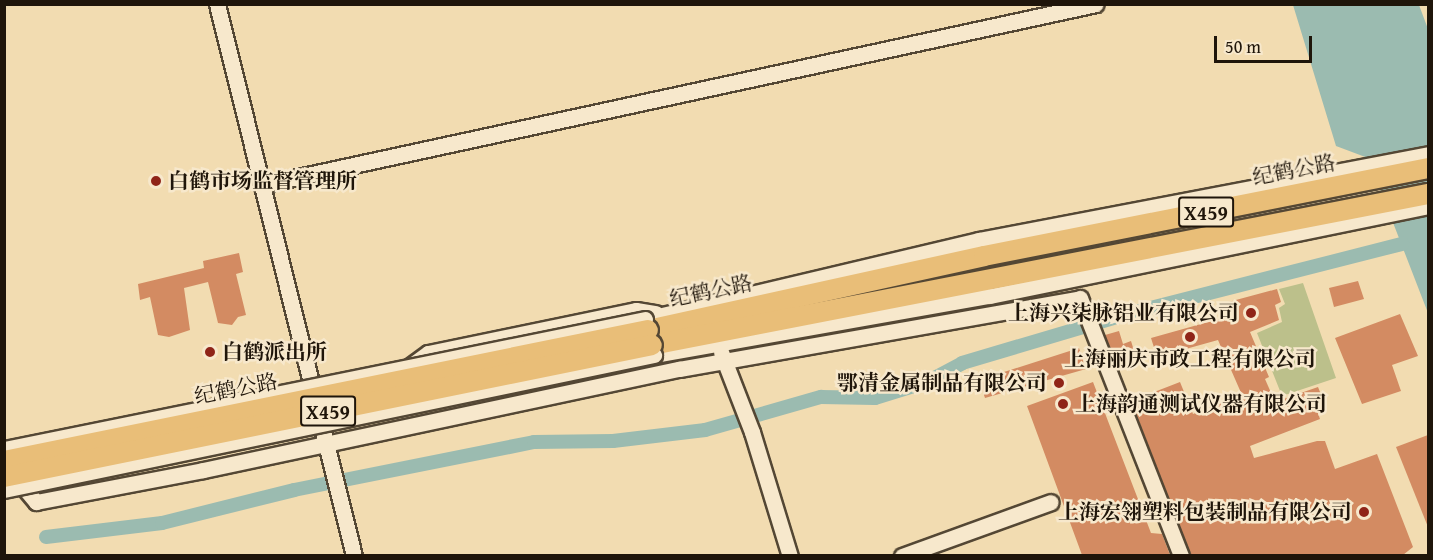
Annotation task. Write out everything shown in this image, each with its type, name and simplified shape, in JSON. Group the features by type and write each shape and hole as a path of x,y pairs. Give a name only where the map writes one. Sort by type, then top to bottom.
{"main road":[{"name":"纪鹤公路","path":"4,477 652,332 982,248 1428,168"},
{"name":"纪鹤公路","path":"4,462 652,332 717,337 989,288 1428,194"}],"street":[{"path":"217,4 354,555"},
{"path":"261,186 1096,4"},
{"path":"982,248 1428,154"},
{"path":"989,288 1428,206"},
{"path":"4,462 26,495 36,501 724,361 1080,298 1181,555"},
{"path":"410,426 404,372 417,358 636,310 652,332"},
{"path":"4,449 652,332"},
{"path":"4,490 652,332"},
{"path":"717,337 752,432 790,555"},
{"path":"902,555 1051,502"}],"green space":[{"path":"1303,283 1336,378 1282,396 1257,333 1282,322 1279,308 1285,304 1279,289"}],"water":[{"path":"1293,5 1419,5 1428,29 1428,313 1368,158 1336,146"}],"building":[{"path":"239,253 243,272 236,274 246,315 238,317 232,325 218,323 208,282 184,288 190,330 169,337 158,335 150,297 140,300 138,284 204,268 203,261"},
{"path":"1358,281 1364,299 1334,307 1329,288"},
{"path":"1277,289 1281,302 1275,305 1279,320 1250,332 1269,377 1265,379 1275,402 1318,387 1324,402 1315,405 1320,419 1250,446 1254,458 1317,441 1325,441 1335,469 1377,454 1413,547 1403,555 1191,555 1131,401 1180,382 1193,414 1242,395 1218,340 1157,357 1151,338 1226,317 1221,304"},
{"path":"1400,314 1418,356 1392,365 1401,391 1362,404 1335,338"},
{"path":"1119,331 1123,344 1131,341 1136,357 1116,363 1105,335"},
{"path":"1079,348 1086,369 985,398 979,380"},
{"path":"1093,382 1151,533 1162,534 1170,555 1082,555 1027,406"},
{"path":"1428,435 1428,527 1396,447"}],"waterway":[{"path":"46,537 162,523 294,490 534,442 613,441 705,430 821,397 875,398 927,382 962,363 1127,314 1402,244"}],"place":[{"name":"白鹤市场监督管理所","path":"156,181"},
{"name":"上海兴柒脉铝业有限公司","path":"1251,313"},
{"name":"上海丽庆市政工程有限公司","path":"1190,337"},
{"name":"白鹤派出所","path":"210,352"},
{"name":"鄂清金属制品有限公司","path":"1059,383"},
{"name":"上海韵通测试仪器有限公司","path":"1063,404"},
{"name":"上海宏翎塑料包装制品有限公司","path":"1364,512"}]}
